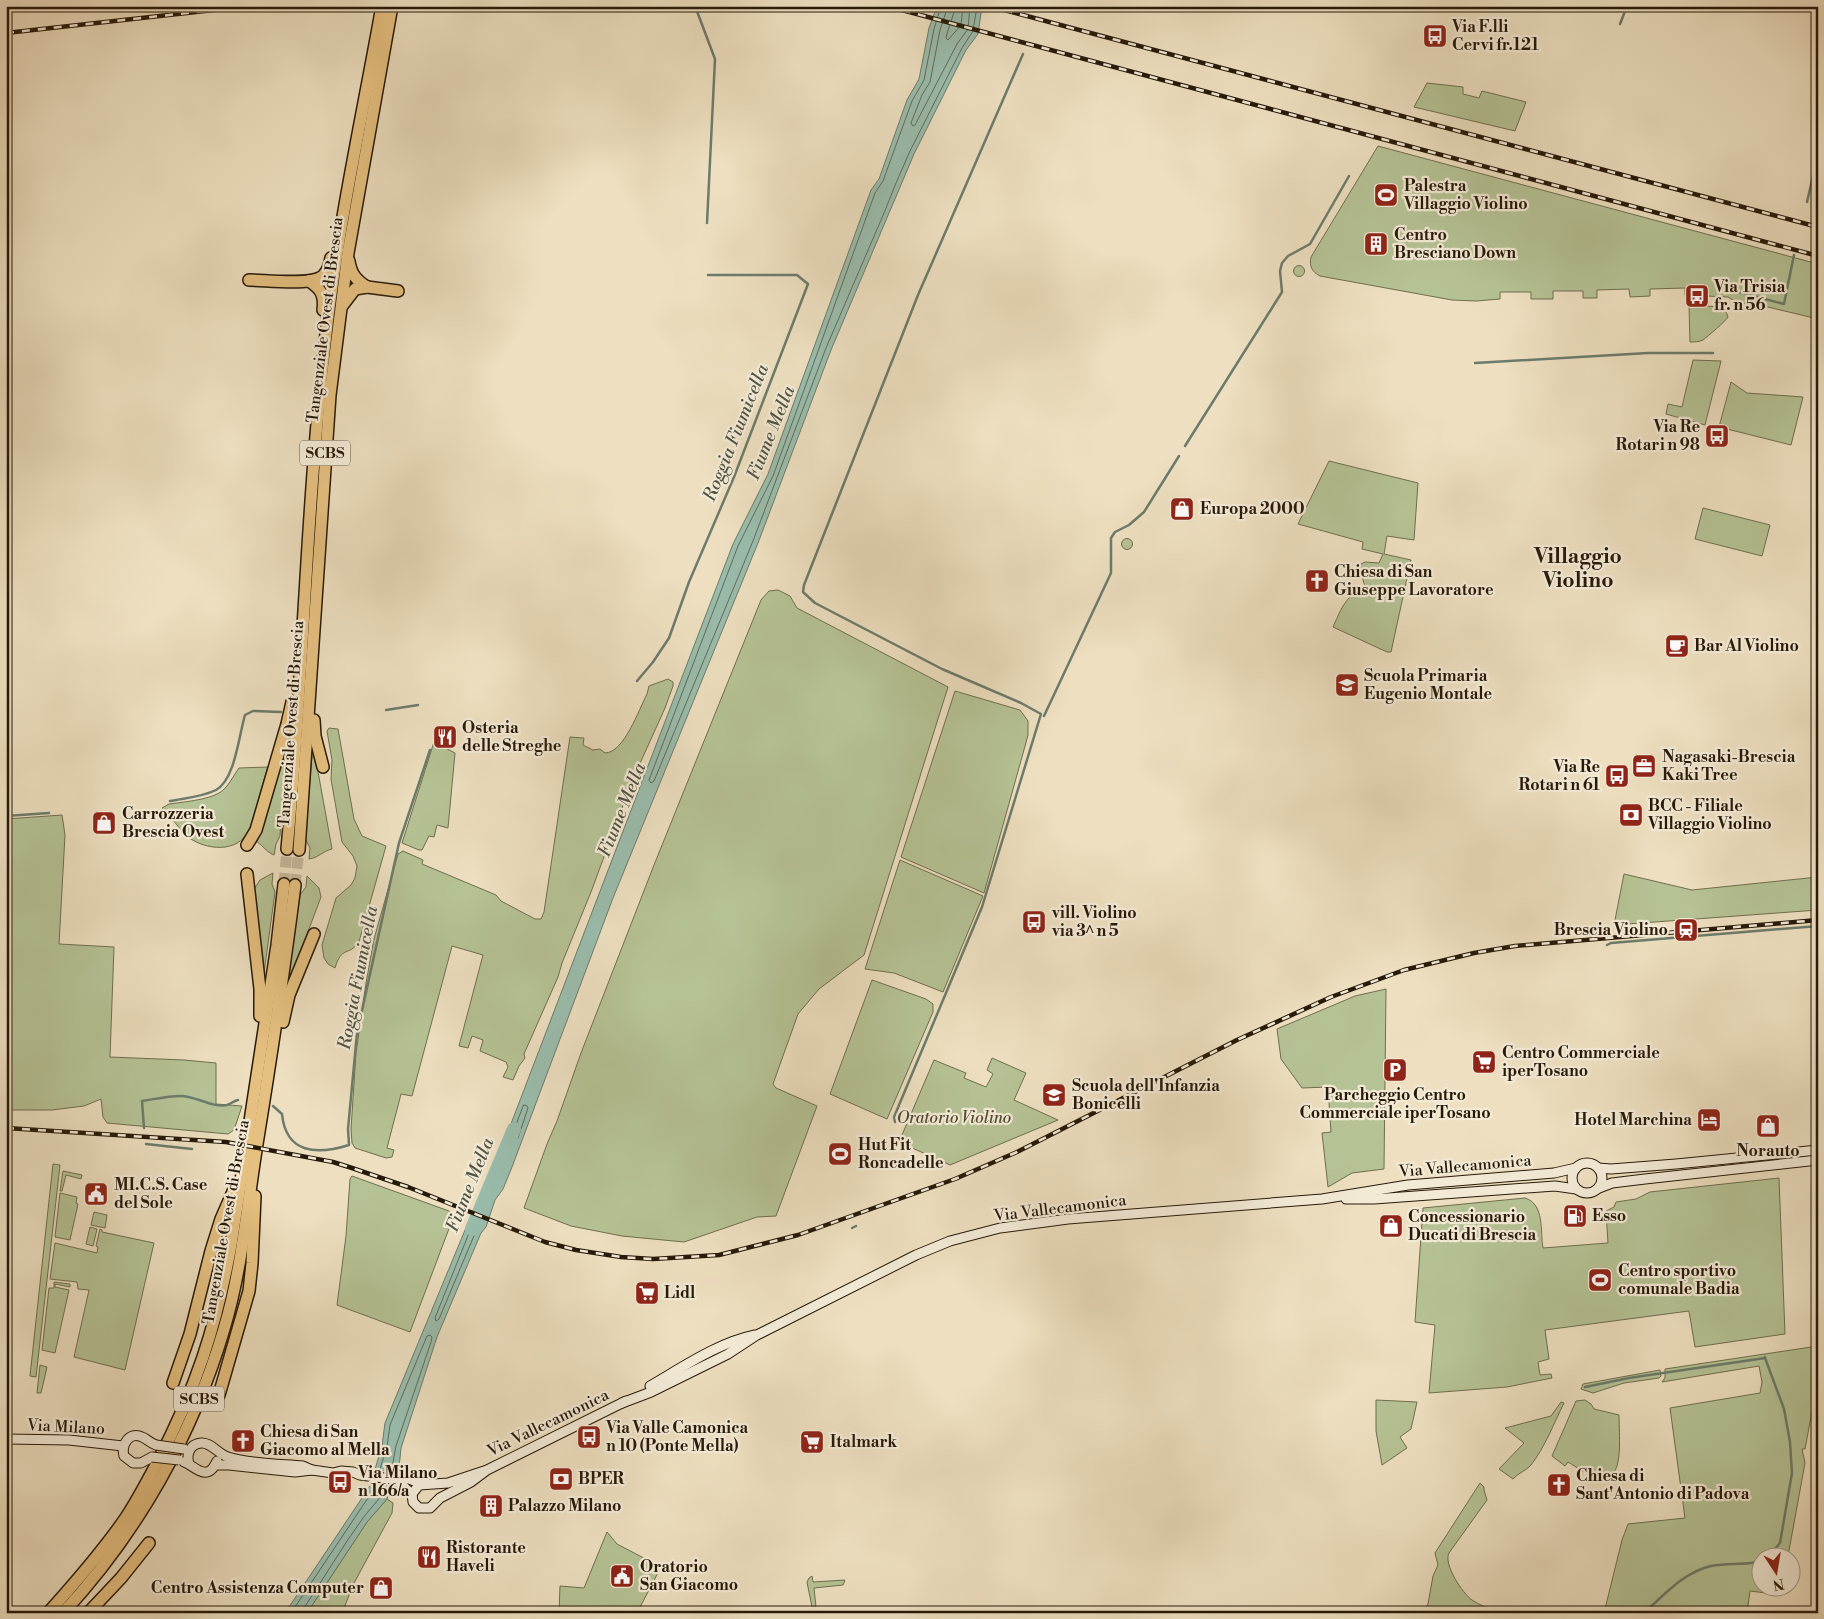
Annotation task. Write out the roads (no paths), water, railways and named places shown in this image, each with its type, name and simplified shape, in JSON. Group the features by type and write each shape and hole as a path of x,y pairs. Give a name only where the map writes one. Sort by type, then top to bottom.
{"highway":[{"name":"Tangenziale Ovest di Brescia","path":"307,658 313,469 325,341 339,240 382,6"},
{"name":"Tangenziale Ovest di Brescia","path":"293,850 307,658 330,395 340,309 348,253 392,6"},
{"path":"249,280 308,281 323,276 329,268 332,253 339,240"},
{"path":"348,253 350,270 356,280 366,287"},
{"path":"308,281 318,287 324,300 322,319 325,341"},
{"path":"340,309 355,289 366,287 398,291"},
{"path":"247,845 256,830 291,710 295,676 307,658 317,677 314,725 324,767"},
{"path":"247,874 260,989 261,1009 256,1045 264,1065 279,1046 289,995 314,934"},
{"name":"Tangenziale Ovest di Brescia","path":"63,1613 106,1562 135,1522 179,1444 203,1389 224,1328 233,1291 255,1152 264,1065 289,884"},
{"name":"Tangenziale Ovest di Brescia","path":"48,1613 125,1518 151,1473 184,1408 202,1362 223,1289 240,1174 264,1065"},
{"path":"219,1395 249,1291 254,1225 255,1152"},
{"path":"174,1383 190,1334 221,1218 240,1174"},
{"path":"88,1613 121,1578 149,1543"}],"main road":[{"path":"1818,1150 1611,1169 1598,1168 1587,1163 1576,1168 1572,1178 1576,1189 1588,1194 1612,1183 1818,1160"},
{"name":"Via Vallecamonica","path":"426,1484 448,1483 487,1470 716,1354 742,1346 758,1335 916,1255 950,1241 1000,1228 1068,1219 1328,1198 1408,1185 1554,1173 1576,1168"},
{"path":"1598,1168 1602,1176 1599,1188"},
{"name":"Via Vallecamonica","path":"1328,1198 1374,1199 1555,1186 1576,1189"},
{"name":"Via Milano","path":"312,1470 303,1466 235,1459 216,1451 212,1446 204,1443 198,1443 187,1449 153,1444 145,1438 135,1436 128,1439 123,1446 124,1456 133,1463 141,1463 150,1457 179,1460 202,1472 210,1470 215,1465 229,1465 294,1472 312,1470 333,1473 341,1471 352,1472 360,1475 392,1479 409,1479 426,1484"},
{"name":"Via Milano","path":"6,1439 70,1440 123,1446"},
{"path":"150,1457 153,1444"},
{"path":"187,1449 189,1464"},
{"path":"215,1465 216,1451"},
{"name":"Via Vallecamonica","path":"436,1501 471,1482 487,1470"},
{"name":"Via Milano","path":"392,1479 405,1486 412,1494"},
{"path":"426,1484 437,1494 436,1501 430,1508 422,1509 413,1502 412,1494 416,1487 426,1484"}],"water":[{"path":"937,6 982,6 978,34 966,50 914,154 831,350 758,543 613,898 512,1167 503,1189 495,1200 486,1227 481,1233 437,1337 401,1448 399,1468 387,1499 367,1522 307,1613 285,1613 370,1486 382,1446 385,1423 470,1218 484,1207 496,1168 505,1151 509,1129 733,544 768,474 871,190 879,179 907,100 919,79 929,28"}],"waterway":[{"name":"Roggia Fiumicella","path":"695,6 715,59 707,223"},
{"path":"1620,24 1627,6"},
{"path":"895,1122 894,1117 982,907 1041,714 1021,703 942,669 815,603 803,592 804,585 918,295 1023,54"},
{"path":"1807,202 1818,154"},
{"path":"1185,446 1282,292 1280,271 1282,263 1288,256 1310,244 1349,176"},
{"path":"1735,291 1784,304 1794,255"},
{"name":"Roggia Fiumicella","path":"637,681 669,638 689,582 734,477 808,284 797,275 708,275"},
{"path":"1475,363 1648,353 1713,353"},
{"path":"1044,716 1111,573 1111,538 1115,532 1129,525 1144,512 1179,456"},
{"name":"Roggia Fiumicella","path":"386,710 418,705"},
{"name":"Roggia Fiumicella","path":"170,801 199,796 216,790 228,777 232,767 245,715 253,711 281,712"},
{"name":"Roggia Fiumicella","path":"273,1106 282,1114 285,1127 290,1137 297,1144 315,1150 326,1150 349,1145 348,1129 357,1033 399,843 430,750"},
{"name":"Roggia Fiumicella","path":"6,816 49,813"},
{"path":"1607,945 1611,943 1818,926"},
{"name":"Roggia Fiumicella","path":"144,1128 142,1101 181,1096 216,1105 228,1105 238,1100"},
{"name":"Fiume Mella","path":"472,1229 514,1129"},
{"name":"Roggia Fiumicella","path":"146,1144 192,1149"},
{"path":"852,1228 856,1226"},
{"path":"1585,1387 1629,1378 1765,1357"},
{"path":"1765,1358 1784,1409 1790,1442 1792,1473 1780,1543 1777,1546"},
{"path":"1644,1613 1675,1585 1692,1573 1711,1566 1752,1563"}],"tunnel":[{"path":"284,884 287,849"},
{"path":"295,885 299,850"}],"railway":[{"path":"6,33 250,6"},
{"path":"887,6 1818,256"},
{"path":"989,6 1818,227"},
{"path":"6,1128 226,1142 333,1162 408,1187 545,1242 576,1250 621,1257 653,1259 719,1255 798,1235 955,1179 1017,1152 1237,1040 1331,997 1404,970 1474,953 1515,946 1818,920"}],"place":[{"name":"Via F.lli Cervi fr.121","path":"1435,36"},
{"name":"Palestra Villaggio Violino","path":"1386,195"},
{"name":"Centro Bresciano Down","path":"1376,244"},
{"name":"Via Trisia fr. n 56","path":"1697,296"},
{"name":"Via Re Rotari n 98","path":"1717,436"},
{"name":"Europa 2000","path":"1182,509"},
{"name":"Chiesa di San Giuseppe Lavoratore","path":"1317,581"},
{"name":"Bar Al Violino","path":"1677,646"},
{"name":"Scuola Primaria Eugenio Montale","path":"1347,685"},
{"name":"Osteria delle Streghe","path":"445,737"},
{"name":"Nagasaki-Brescia Kaki Tree","path":"1644,766"},
{"name":"Via Re Rotari n 61","path":"1617,776"},
{"name":"BCC - Filiale Villaggio Violino","path":"1631,815"},
{"name":"Carrozzeria Brescia Ovest","path":"104,823"},
{"name":"vill. Violino via 3^ n 5","path":"1034,922"},
{"name":"Brescia Violino","path":"1686,930"},
{"name":"Centro Commerciale iperTosano","path":"1484,1062"},
{"name":"Parcheggio Centro Commerciale iperTosano","path":"1395,1070"},
{"name":"Scuola dell'Infanzia Bonicelli","path":"1054,1095"},
{"name":"Hotel Marchina","path":"1709,1120"},
{"name":"Norauto","path":"1768,1126"},
{"name":"Hut Fit Roncadelle","path":"840,1154"},
{"name":"MI.C.S. Case del Sole","path":"96,1194"},
{"name":"Esso","path":"1575,1216"},
{"name":"Concessionario Ducati di Brescia","path":"1391,1226"},
{"name":"Centro sportivo comunale Badia","path":"1600,1280"},
{"name":"Lidl","path":"647,1293"},
{"name":"Via Valle Camonica n 10 (Ponte Mella)","path":"589,1437"},
{"name":"Chiesa di San Giacomo al Mella","path":"243,1441"},
{"name":"Italmark","path":"812,1442"},
{"name":"BPER","path":"561,1479"},
{"name":"Via Milano n 166/a","path":"340,1482"},
{"name":"Chiesa di Sant'Antonio di Padova","path":"1559,1485"},
{"name":"Palazzo Milano","path":"491,1506"},
{"name":"Ristorante Haveli","path":"429,1557"},
{"name":"Oratorio San Giacomo","path":"622,1576"},
{"name":"Centro Assistenza Computer","path":"381,1588"}],"district":[{"name":"Villaggio Violino","path":"1578,569"}],"park label":[{"name":"Oratorio Violino","path":"954,1118"}]}
